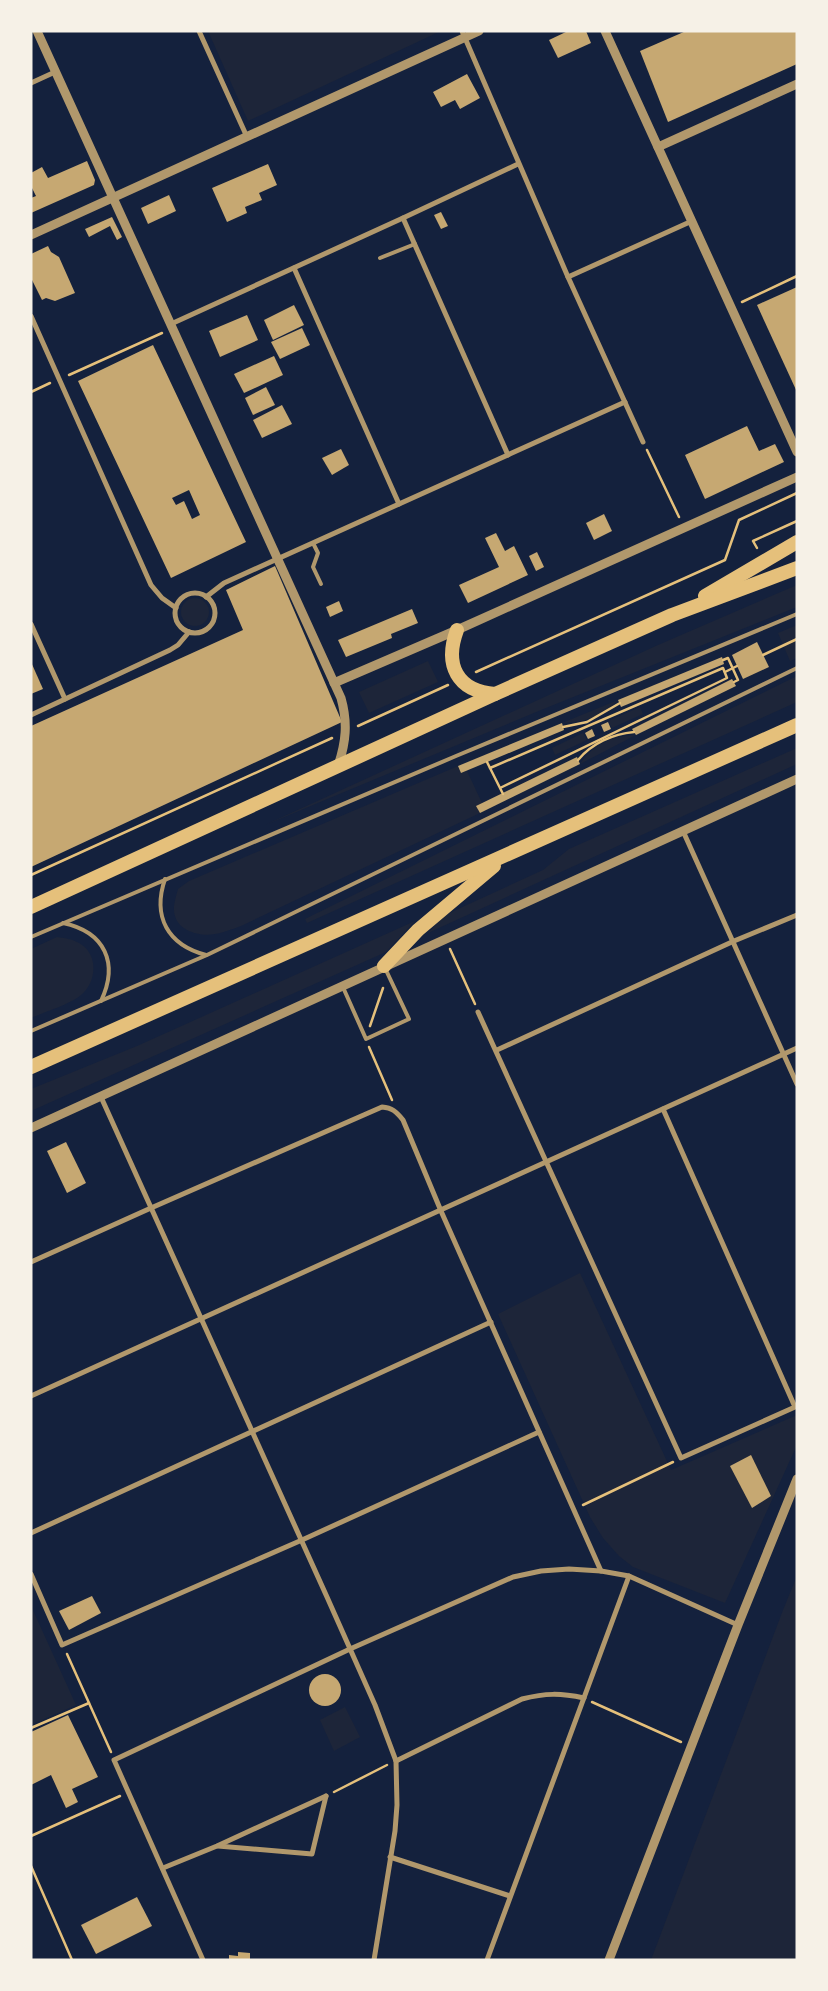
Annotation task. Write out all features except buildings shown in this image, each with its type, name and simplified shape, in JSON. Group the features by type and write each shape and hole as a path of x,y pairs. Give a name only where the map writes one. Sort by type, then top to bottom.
{"highway":[{"path":"672,616 797,542"},
{"path":"31,907 496,694 672,616 797,568"},
{"path":"457,630 451,656 454,668 460,679 476,690 496,694"},
{"path":"31,1067 797,725"},
{"path":"386,970 396,951 509,854"}],"street":[{"path":"37,31 334,683 345,711 345,745 338,766"},
{"path":"199,31 247,137"},
{"path":"31,235 247,137 463,34 479,31"},
{"path":"605,31 797,452"},
{"path":"463,34 518,164 643,442"},
{"path":"31,83 55,72"},
{"path":"658,147 797,84"},
{"path":"171,326 518,164"},
{"path":"403,218 508,455"},
{"path":"568,277 692,221"},
{"path":"294,268 399,504"},
{"path":"31,316 152,585 162,598 176,608"},
{"path":"206,597 224,583 625,402"},
{"path":"334,683 457,630 797,477"},
{"path":"188,594 200,594 206,597 213,606 214,618 211,624 202,632 184,630 176,620 178,602 188,594"},
{"path":"31,624 65,699"},
{"path":"31,715 170,650 178,645 189,632"},
{"path":"31,1128 342,986 386,970 445,939 797,779"},
{"path":"683,831 797,1084"},
{"path":"497,1050 734,941 797,915"},
{"path":"478,1012 497,1050 681,1458 795,1407 663,1110"},
{"path":"31,1396 797,1048"},
{"path":"101,1097 302,1540 375,1705 396,1761 397,1805 374,1960"},
{"path":"31,1262 382,1107 390,1108 397,1112 403,1120 441,1211 601,1571"},
{"path":"31,1533 491,1322"},
{"path":"31,1574 62,1644 302,1540 539,1432"},
{"path":"609,1960 738,1625 797,1478"},
{"path":"203,1960 114,1760 350,1649 513,1577 541,1571 570,1569 601,1571 629,1576 738,1625"},
{"path":"487,1960 629,1576"},
{"path":"396,1761 522,1699 543,1693 584,1698"},
{"path":"163,1868 217,1846 326,1796"},
{"path":"217,1846 312,1854 326,1796"},
{"path":"390,1857 510,1896"}],"lane":[{"path":"380,258 415,244"},
{"path":"313,542 318,553 313,568 321,584"},
{"path":"31,937 797,614"},
{"path":"31,1031 207,955 797,668"},
{"path":"165,880 161,893 160,908 163,922 170,934 180,945 193,952 207,955"},
{"path":"64,923 78,926 91,933 101,944 108,958 110,973 101,1001"},
{"path":"342,986 366,1039 409,1019 386,970"}],"path":[{"path":"731,308 797,276"},
{"path":"31,392 171,326"},
{"path":"643,442 684,527"},
{"path":"31,876 460,679 725,560 739,520 797,493"},
{"path":"765,545 757,548 753,541 797,521"},
{"path":"763,655 797,639"},
{"path":"723,660 728,658 738,680 734,682"},
{"path":"724,672 737,666"},
{"path":"490,768 722,667 728,679 500,788"},
{"path":"563,727 587,722 620,703"},
{"path":"578,760 594,745 610,737 634,732"},
{"path":"487,762 502,794"},
{"path":"445,939 478,1012"},
{"path":"386,970 366,1039 397,1112"},
{"path":"574,1510 681,1458"},
{"path":"62,1644 114,1760"},
{"path":"584,1698 691,1747"},
{"path":"31,1728 89,1703"},
{"path":"326,1796 396,1761"},
{"path":"31,1836 129,1792"},
{"path":"31,1866 72,1960"}],"shaded area":[{"path":"208,31 441,31 248,121"},
{"path":"797,585 797,607 541,710 265,825 658,645"},
{"path":"195,598 205,602 209,612 205,622 195,626 185,622 181,612 185,602"},
{"path":"797,625 797,658 790,661 778,633"},
{"path":"428,661 438,682 369,713 359,692"},
{"path":"797,676 797,702 307,923 305,919"},
{"path":"618,700 606,711 593,718 562,723"},
{"path":"640,707 643,714 612,728 608,721"},
{"path":"583,733 587,740 555,755 552,748"},
{"path":"636,735 580,764 591,751 604,742 619,737"},
{"path":"797,748 797,764 428,933 445,915 543,870 569,849"},
{"path":"458,766 461,773 467,771 482,803 477,807 480,813 241,926 218,933 203,935 185,929 177,921 174,910 178,889 189,881"},
{"path":"415,921 386,952 31,1111 31,1089 137,1046"},
{"path":"57,937 74,941 85,948 93,961 93,976 86,989 77,998 31,1018 31,949"},
{"path":"580,1273 671,1470 797,1415 797,1445 725,1603 633,1567 619,1556 603,1538 590,1517 498,1314"},
{"path":"797,1576 797,1960 651,1960 783,1610"},
{"path":"31,1606 76,1705 31,1725"},
{"path":"345,1707 360,1737 334,1751 320,1720"}]}
